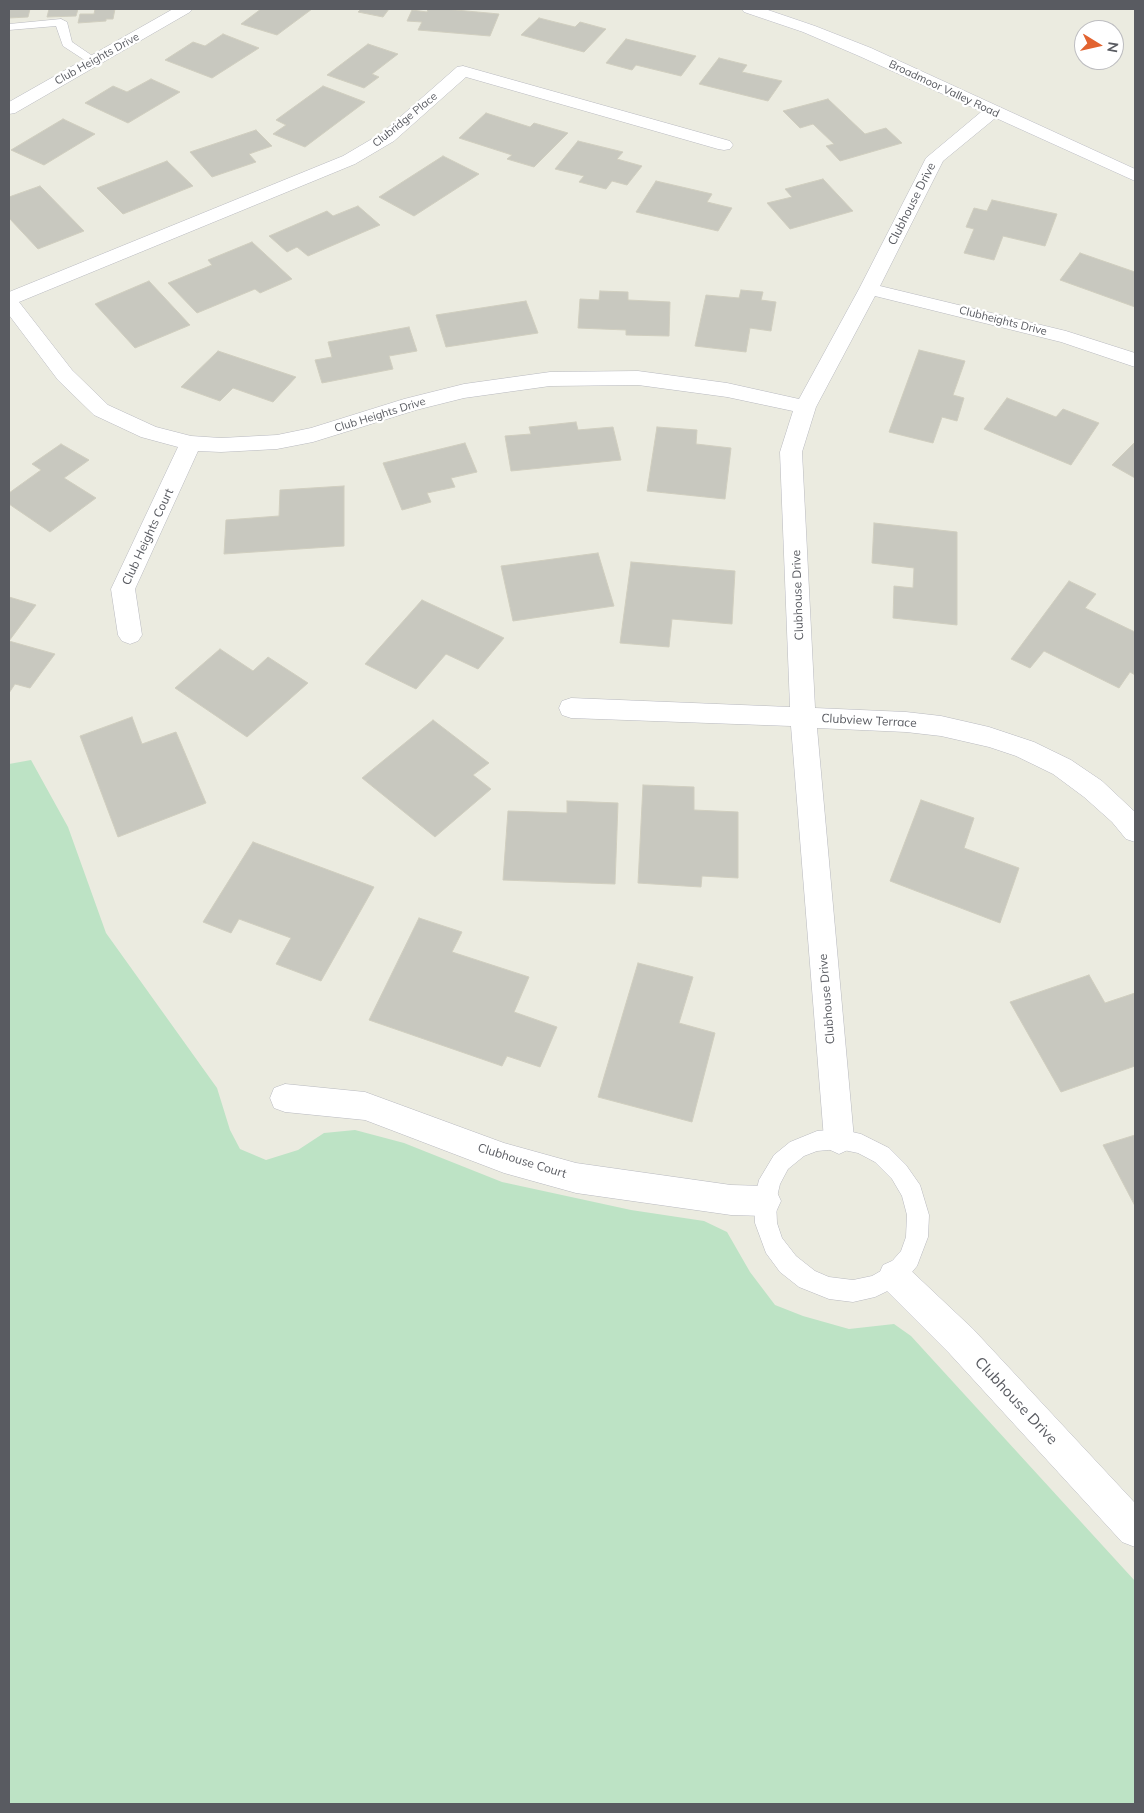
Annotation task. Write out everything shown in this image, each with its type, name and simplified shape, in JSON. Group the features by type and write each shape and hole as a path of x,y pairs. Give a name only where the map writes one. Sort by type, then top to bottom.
{"street":[{"name":"Club Heights Drive","path":"9,108 184,9"},
{"name":"Broadmoor Valley Road","path":"750,9 809,29 865,52 1135,176"},
{"name":"Clubridge Place","path":"9,301 349,160 388,137 463,71 724,145"},
{"name":"Clubhouse Drive","path":"839,1140 803,717 791,452 805,407 869,288 934,158 993,112"},
{"name":"Clubheights Drive","path":"869,288 1066,337 1135,360"},
{"name":"Club Heights Drive","path":"9,301 65,375 82,394 101,410 148,432 191,443 221,445 277,442 313,435 411,404 464,391 550,379 638,378 727,390 805,407"},
{"name":"Club Heights Court","path":"130,635 123,589 191,443"},
{"name":"Clubview Terrace","path":"571,708 906,722 941,726 990,737 1025,749 1062,767 1093,789 1121,814 1135,831"},
{"name":"Clubhouse Court","path":"285,1098 365,1106 504,1158 576,1178 731,1200 765,1201"},
{"name":"Clubhouse Drive","path":"894,1276 961,1341 1135,1529"}],"lane":[{"path":"9,26 61,22 67,44 93,61"},
{"path":"839,1140 861,1144 882,1155 899,1172 912,1192 918,1215 917,1237 909,1258 894,1276 875,1286 853,1291 829,1288 807,1279 788,1264 774,1244 766,1223 765,1201 770,1180 781,1162 797,1148 818,1141 839,1140"}],"green space":[{"path":"31,760 68,827 106,933 217,1088 230,1130 240,1149 266,1160 298,1150 324,1133 355,1130 404,1143 502,1182 631,1210 704,1221 727,1232 750,1272 775,1305 803,1316 849,1329 894,1324 911,1336 1135,1581 1135,1804 9,1804 9,764"}],"building":[{"path":"9,9 30,9 28,17 9,18"},
{"path":"49,9 78,9 76,16 47,17"},
{"path":"95,9 115,9 113,19 78,23 80,14 94,14"},
{"path":"261,9 312,9 277,35 241,24"},
{"path":"361,9 389,9 383,17 358,12"},
{"path":"428,9 499,14 490,36 418,30 422,22 407,21 412,10 427,12"},
{"path":"539,18 575,27 580,22 606,29 584,52 521,35"},
{"path":"223,34 259,48 212,78 165,60 193,42 205,46"},
{"path":"626,39 696,56 681,76 636,65 632,70 606,63"},
{"path":"368,44 398,54 372,74 379,77 364,88 327,75"},
{"path":"719,58 747,65 742,72 782,81 768,101 699,84"},
{"path":"151,79 180,92 128,123 85,103 113,86 127,92"},
{"path":"323,86 365,102 305,147 273,134 286,125 276,120"},
{"path":"828,99 865,134 886,128 902,143 840,161 826,146 834,144 813,124 800,128 783,111"},
{"path":"486,113 530,127 534,123 568,133 534,167 507,159 512,155 459,138"},
{"path":"63,119 95,134 44,165 11,150"},
{"path":"256,130 272,146 249,154 256,162 212,177 190,152"},
{"path":"578,141 623,152 617,159 642,166 627,185 612,181 606,189 579,182 584,176 555,169"},
{"path":"443,156 479,174 414,216 379,197"},
{"path":"167,161 193,186 123,214 97,188"},
{"path":"823,179 853,211 790,229 767,203 792,197 785,189"},
{"path":"656,181 712,194 707,202 732,208 718,231 636,212"},
{"path":"40,186 84,231 38,249 9,218 9,197"},
{"path":"992,200 1057,214 1045,246 1003,236 994,260 964,253 974,229 966,227 974,208 987,211"},
{"path":"358,206 380,225 308,256 297,247 287,252 269,236 327,211 333,216"},
{"path":"252,242 292,279 260,293 255,289 197,313 168,283 212,265 208,260"},
{"path":"1080,253 1135,272 1135,307 1060,280"},
{"path":"149,281 190,325 135,348 95,304"},
{"path":"741,290 763,292 761,300 776,302 771,331 750,328 746,352 695,346 706,295 739,298"},
{"path":"600,291 628,292 628,300 670,302 669,336 626,335 626,330 578,328 580,299 599,300"},
{"path":"526,301 538,333 446,347 436,315"},
{"path":"409,327 417,351 389,356 393,369 322,383 315,360 332,357 328,342"},
{"path":"919,350 965,361 953,395 964,398 957,421 942,417 933,443 889,432"},
{"path":"218,351 296,377 273,402 233,388 220,401 181,387"},
{"path":"1007,398 1056,417 1063,409 1099,423 1071,465 984,429"},
{"path":"576,422 578,430 613,427 621,460 511,471 505,436 531,434 529,427"},
{"path":"657,427 697,430 696,444 731,448 725,499 647,491"},
{"path":"1135,442 1135,478 1112,465"},
{"path":"465,443 477,472 451,478 455,487 427,493 431,502 402,510 383,463"},
{"path":"61,444 89,460 64,478 96,498 50,532 9,504 9,493 41,470 32,464"},
{"path":"344,486 344,546 224,554 226,520 279,516 280,490"},
{"path":"874,523 957,532 957,625 893,618 894,586 913,588 914,568 872,563"},
{"path":"598,553 614,606 513,621 501,566"},
{"path":"631,562 735,571 732,624 672,619 669,647 620,643"},
{"path":"1069,581 1096,594 1085,608 1135,632 1135,675 1130,672 1119,688 1044,651 1030,668 1011,659"},
{"path":"9,597 36,605 9,641"},
{"path":"422,600 504,638 478,669 446,654 416,689 365,664"},
{"path":"9,641 55,654 30,688 15,684 9,693"},
{"path":"220,649 253,671 268,657 308,683 247,737 175,688"},
{"path":"132,717 142,744 176,732 206,803 118,837 80,736"},
{"path":"433,720 489,763 473,775 491,789 435,837 362,778"},
{"path":"643,785 694,787 694,810 738,812 738,878 702,876 701,887 638,883"},
{"path":"921,800 974,818 964,848 1019,868 1000,923 890,881"},
{"path":"567,801 618,803 615,884 503,880 508,811 567,813"},
{"path":"253,842 374,887 321,981 276,964 291,938 239,919 231,933 203,922"},
{"path":"419,918 462,932 452,952 529,977 514,1012 557,1027 540,1067 507,1056 502,1066 369,1020"},
{"path":"638,963 693,977 679,1023 715,1033 692,1122 598,1097"},
{"path":"1089,975 1105,1003 1135,993 1135,1066 1061,1092 1010,1002"},
{"path":"1135,1135 1135,1206 1103,1145"}]}
